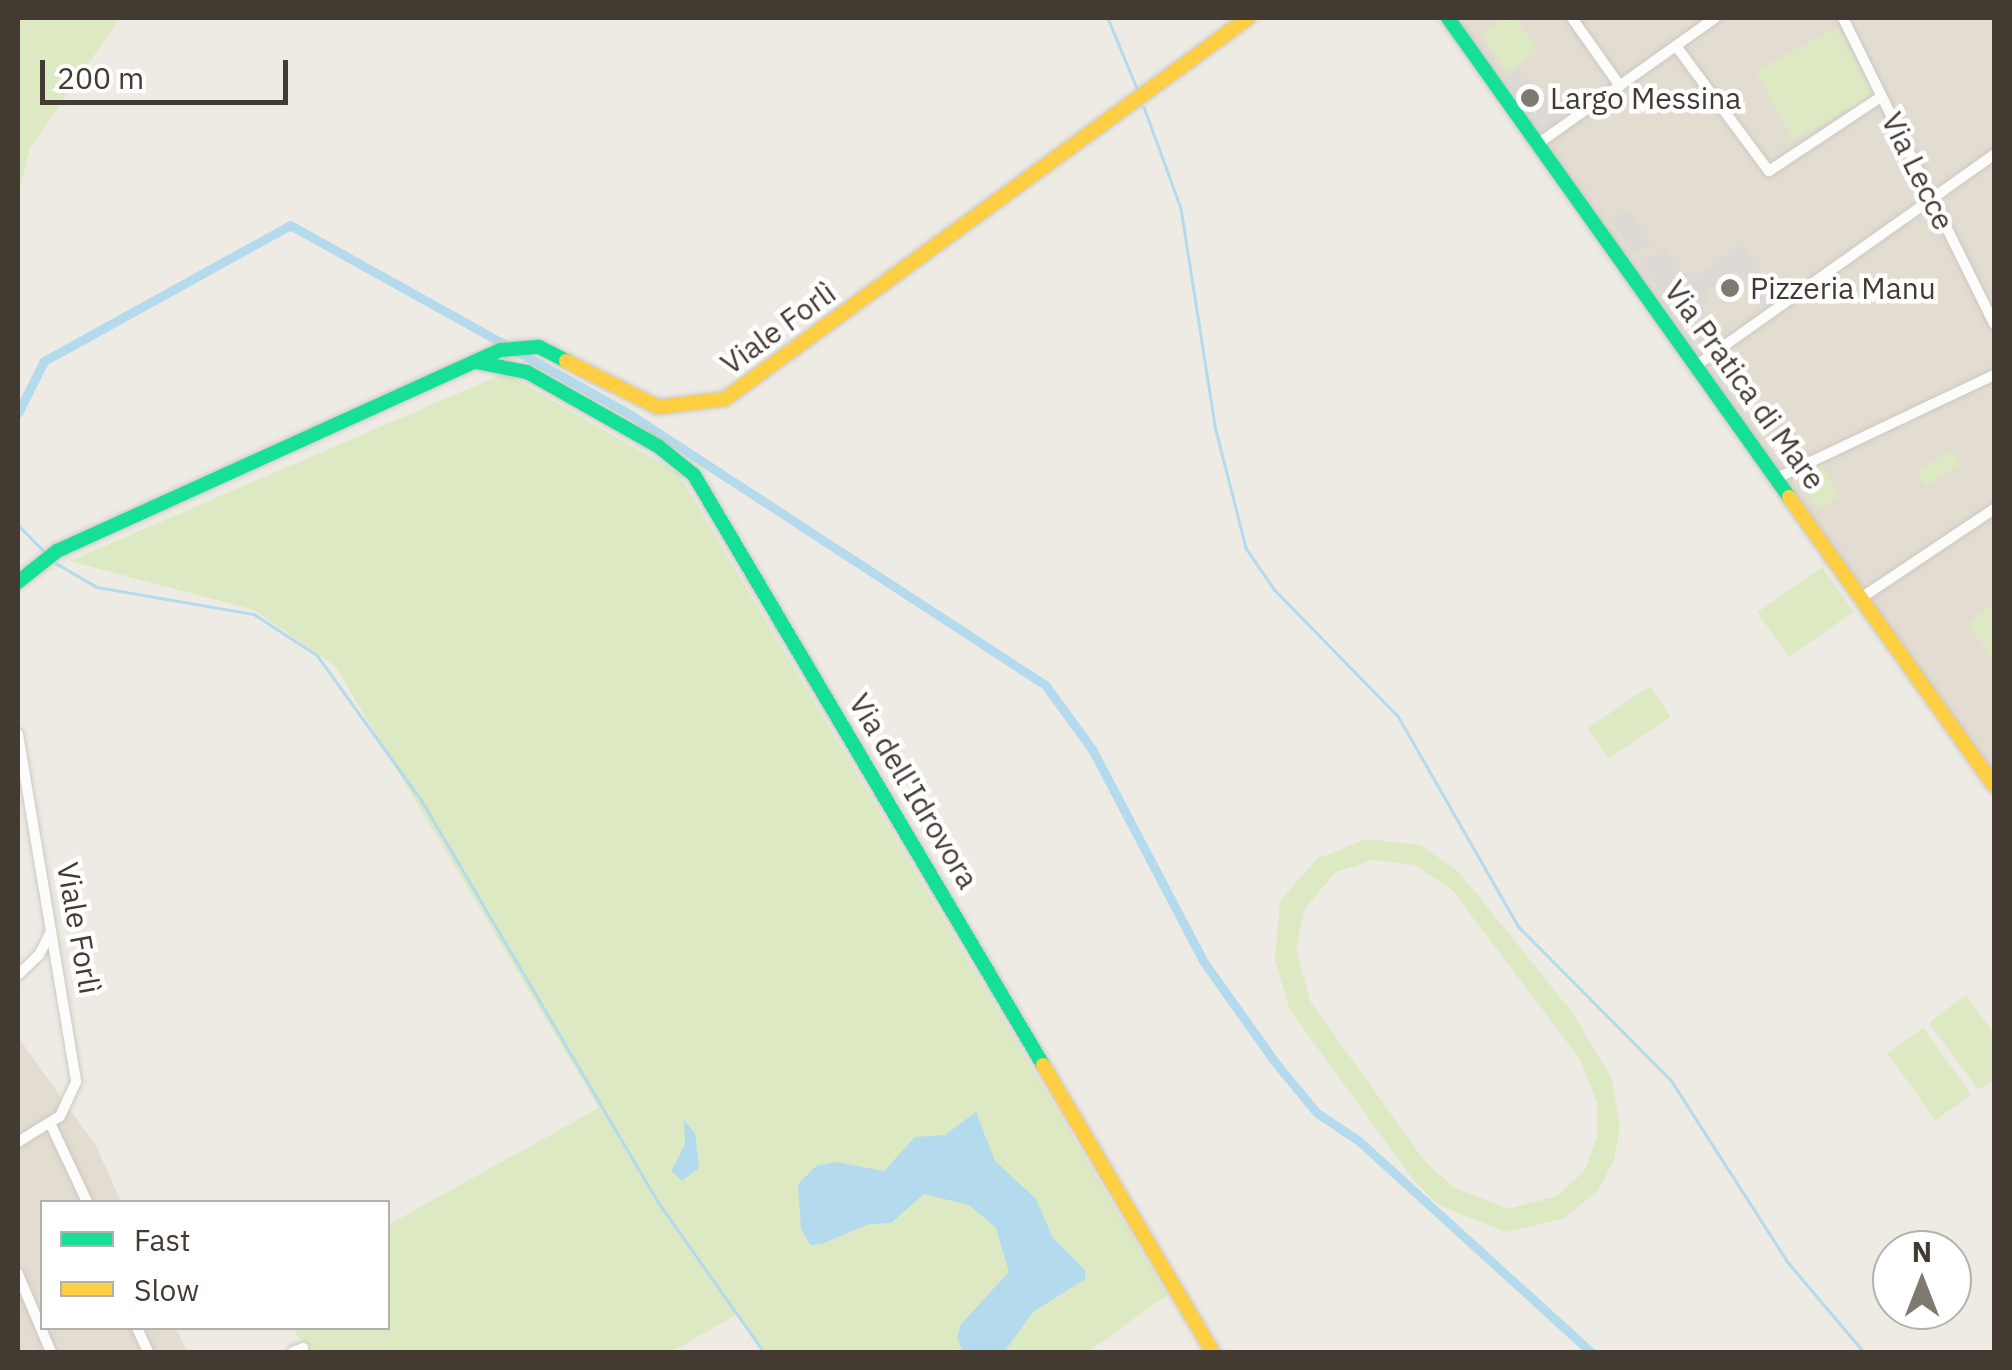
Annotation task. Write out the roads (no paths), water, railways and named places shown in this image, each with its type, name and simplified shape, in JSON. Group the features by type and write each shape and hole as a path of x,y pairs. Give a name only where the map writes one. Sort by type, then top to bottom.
{"street":[{"name":"Viale Forlì","path":"18,582 48,556 502,350 519,346 544,348 655,406 696,408 726,399 1248,18"},
{"name":"Via Pratica di Mare","path":"1448,18 1994,786"},
{"path":"1572,18 1620,86"},
{"path":"1539,143 1715,18"},
{"name":"Via Lecce","path":"1843,18 1994,324"},
{"path":"1676,46 1769,171 1882,97"},
{"path":"1697,365 1994,155"},
{"name":"Via dell'Idrovora","path":"475,362 520,368 658,446 694,475 1213,1352"},
{"path":"1778,477 1994,375"},
{"path":"1861,598 1994,509"},
{"name":"Viale Forlì","path":"18,734 76,1082 70,1102 51,1124"},
{"path":"18,975 39,955 52,929"},
{"path":"18,1142 51,1124 86,1200"},
{"path":"18,1274 40,1326"}],"water":[{"path":"976,1112 995,1161 1036,1199 1053,1238 1085,1270 1085,1279 1033,1312 1004,1352 963,1352 957,1338 961,1324 1009,1272 996,1228 969,1205 924,1194 891,1223 869,1224 822,1244 810,1245 801,1229 798,1184 816,1166 836,1162 884,1171 915,1137 945,1135"},
{"path":"684,1120 695,1133 699,1168 682,1181 671,1171 685,1144"}],"waterway":[{"path":"1108,18 1136,86"},
{"path":"1144,107 1181,208 1215,426 1246,548 1274,589 1398,716 1519,927 1671,1080 1787,1261 1864,1352"},
{"path":"18,413 44,361 290,225 628,413 1046,686 1092,749 1204,962 1274,1061 1317,1113 1359,1141 1591,1352"},
{"path":"18,525 45,552"},
{"path":"54,562 97,587 254,614 317,655 422,801 661,1206 764,1352"}],"place":[{"name":"Largo Messina","path":"1530,98"},
{"name":"Pizzeria Manu","path":"1730,288"}]}
